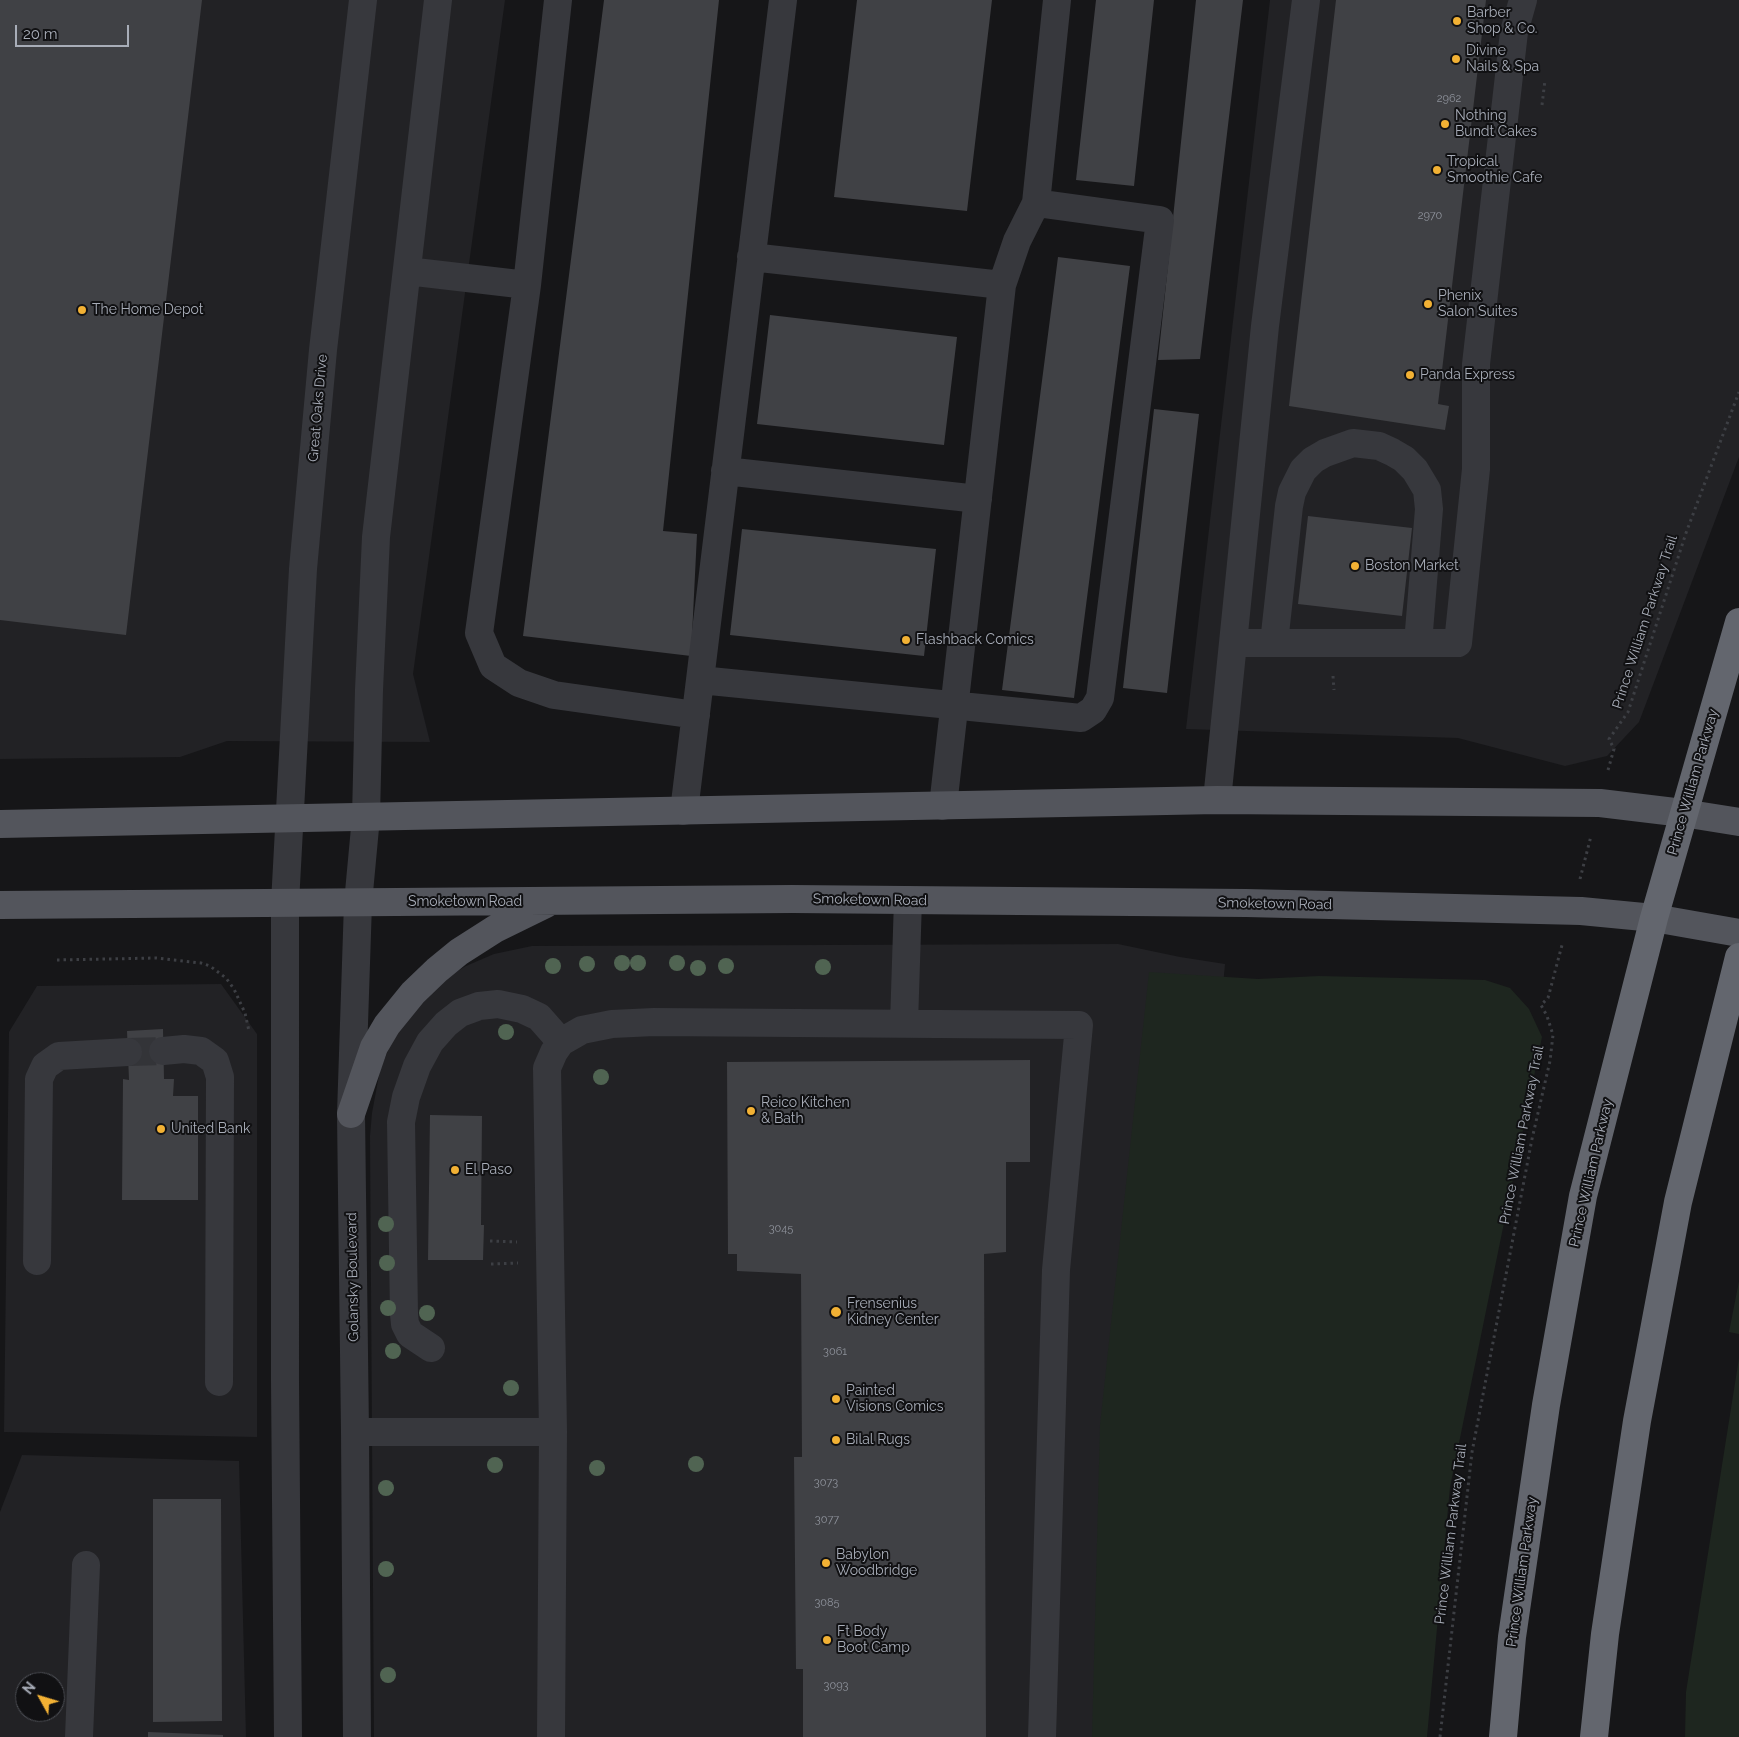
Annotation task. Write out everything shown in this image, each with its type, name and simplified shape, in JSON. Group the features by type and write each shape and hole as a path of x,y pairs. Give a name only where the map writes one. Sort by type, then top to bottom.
{"highway":[{"name":"Prince William Parkway","path":"1503,1737 1512,1637 1546,1405 1583,1196 1654,918 1739,622"},
{"path":"1594,1737 1605,1634 1638,1411 1678,1202 1739,957"}],"main road":[{"path":"0,824 1217,800 1600,803 1739,822"},
{"name":"Smoketown Road","path":"0,905 792,899 1246,903 1572,910 1654,918 1739,933"},
{"path":"351,1114 374,1047 386,1025 413,993 459,952 495,928 552,901"}],"street":[{"name":"Great Oaks Drive","path":"290,818 303,570 321,369 363,0"},
{"path":"366,817 369,690 376,537 438,0"},
{"path":"558,0 527,285 479,633 494,666 518,683 554,695 696,715"},
{"path":"684,811 782,0"},
{"path":"943,806 1002,285 1018,240 1036,203 1057,0"},
{"path":"1217,800 1264,326 1306,0"},
{"path":"1233,643 1458,644 1476,469 1476,364 1514,32 1523,0"},
{"path":"700,680 1080,718 1093,710 1100,698 1160,220 1036,203"},
{"path":"751,257 1002,285"},
{"path":"407,270 527,285"},
{"path":"1274,643 1292,492 1304,470 1313,460 1325,453 1353,443 1379,446 1404,459 1415,470 1427,490 1429,509 1418,643"},
{"path":"725,471 978,499"},
{"name":"Golansky Boulevard","path":"357,1737 356,1432 351,1114 358,903 366,817"},
{"path":"288,1737 285,1391 285,903 290,818"},
{"path":"904,1024 908,900"},
{"path":"431,1348 410,1334 405,1324 404,1314 401,1122 406,1097 417,1066 430,1042 446,1024 460,1013 479,1006 498,1004 522,1009 539,1017 561,1042"},
{"path":"551,1737 553,1432 547,1074 549,1061 561,1042 582,1030 619,1023 1079,1025 1056,1270 1042,1737"},
{"path":"163,1051 201,1051 215,1061 220,1077 219,1382"},
{"path":"37,1261 39,1079 45,1066 60,1056 128,1052"},
{"path":"356,1432 553,1432"},
{"path":"80,1737 86,1565"}],"path":[{"name":"Prince William Parkway Trail","path":"1440,1737 1472,1452 1532,1138 1550,1061 1553,1035 1541,1005 1548,998 1614,749 1609,739 1623,722 1628,712 1686,532 1739,392"}],"shaded area":[{"path":"0,0 505,0 413,674 430,742 227,741 180,757 0,759"},
{"path":"1270,0 1739,0 1739,457 1639,722 1607,756 1565,766 1458,738 1186,729"},
{"path":"1118,944 1225,964 1160,1682 1167,1737 374,1737 370,1136 380,1070 390,1046 410,1013 454,973 466,966 494,954 532,946"},
{"path":"1149,972 1258,979 1319,976 1485,980 1510,988 1529,1009 1542,1037 1450,1487 1427,1737 1092,1737 1100,1425"},
{"path":"221,984 257,1034 257,1437 4,1432 9,1032 37,986"},
{"path":"1739,1281 1739,1334 1729,1332"},
{"path":"1739,1358 1739,1737 1685,1737 1686,1692"},
{"path":"22,1455 239,1461 246,1737 0,1737 0,1512"}],"building":[{"name":"The Home Depot","path":"0,0 202,0 126,635 0,620"},
{"path":"604,0 719,0 663,531 697,534 691,656 523,636"},
{"path":"857,0 992,0 967,211 834,197"},
{"path":"1096,0 1154,0 1134,186 1076,180"},
{"path":"1196,0 1243,0 1200,359 1158,360"},
{"path":"1336,0 1486,0 1438,404 1449,406 1445,430 1289,406"},
{"path":"1058,257 1130,266 1074,698 1002,690"},
{"path":"770,315 957,337 944,445 757,424"},
{"path":"1154,409 1199,414 1167,693 1123,688"},
{"name":"Boston Market","path":"1308,516 1412,528 1402,616 1298,604"},
{"path":"742,529 936,549 924,656 730,635"},
{"name":"United Bank","path":"163,1029 164,1079 174,1079 173,1096 198,1096 198,1200 122,1200 123,1079 129,1080 127,1031"},
{"path":"1030,1060 1030,1162 1006,1162 1006,1252 984,1254 986,1737 803,1737 803,1669 796,1669 794,1457 802,1457 801,1274 737,1271 737,1254 728,1254 727,1062"},
{"name":"El Paso","path":"430,1115 482,1116 481,1225 484,1225 483,1260 428,1260"},
{"path":"153,1499 221,1499 222,1721 153,1722"},
{"path":"148,1732 223,1735 223,1737 148,1737"}],"tunnel":[{"path":"128,1052 163,1051"}],"place":[{"name":"Barber Shop & Co.","path":"1457,21"},
{"name":"Divine Nails & Spa","path":"1456,59"},
{"name":"Nothing Bundt Cakes","path":"1445,124"},
{"name":"Tropical Smoothie Cafe","path":"1437,170"},
{"name":"Phenix Salon Suites","path":"1428,304"},
{"name":"The Home Depot","path":"82,310"},
{"name":"Panda Express","path":"1410,375"},
{"name":"Boston Market","path":"1355,566"},
{"name":"Flashback Comics","path":"906,640"},
{"name":"Reico Kitchen & Bath","path":"751,1111"},
{"name":"United Bank","path":"161,1129"},
{"name":"El Paso","path":"455,1170"},
{"name":"Frensenius Kidney Center","path":"836,1312"},
{"name":"Painted Visions Comics","path":"836,1399"},
{"name":"Bilal Rugs","path":"836,1440"},
{"name":"Babylon Woodbridge","path":"826,1563"},
{"name":"Ft Body Boot Camp","path":"827,1640"}]}
